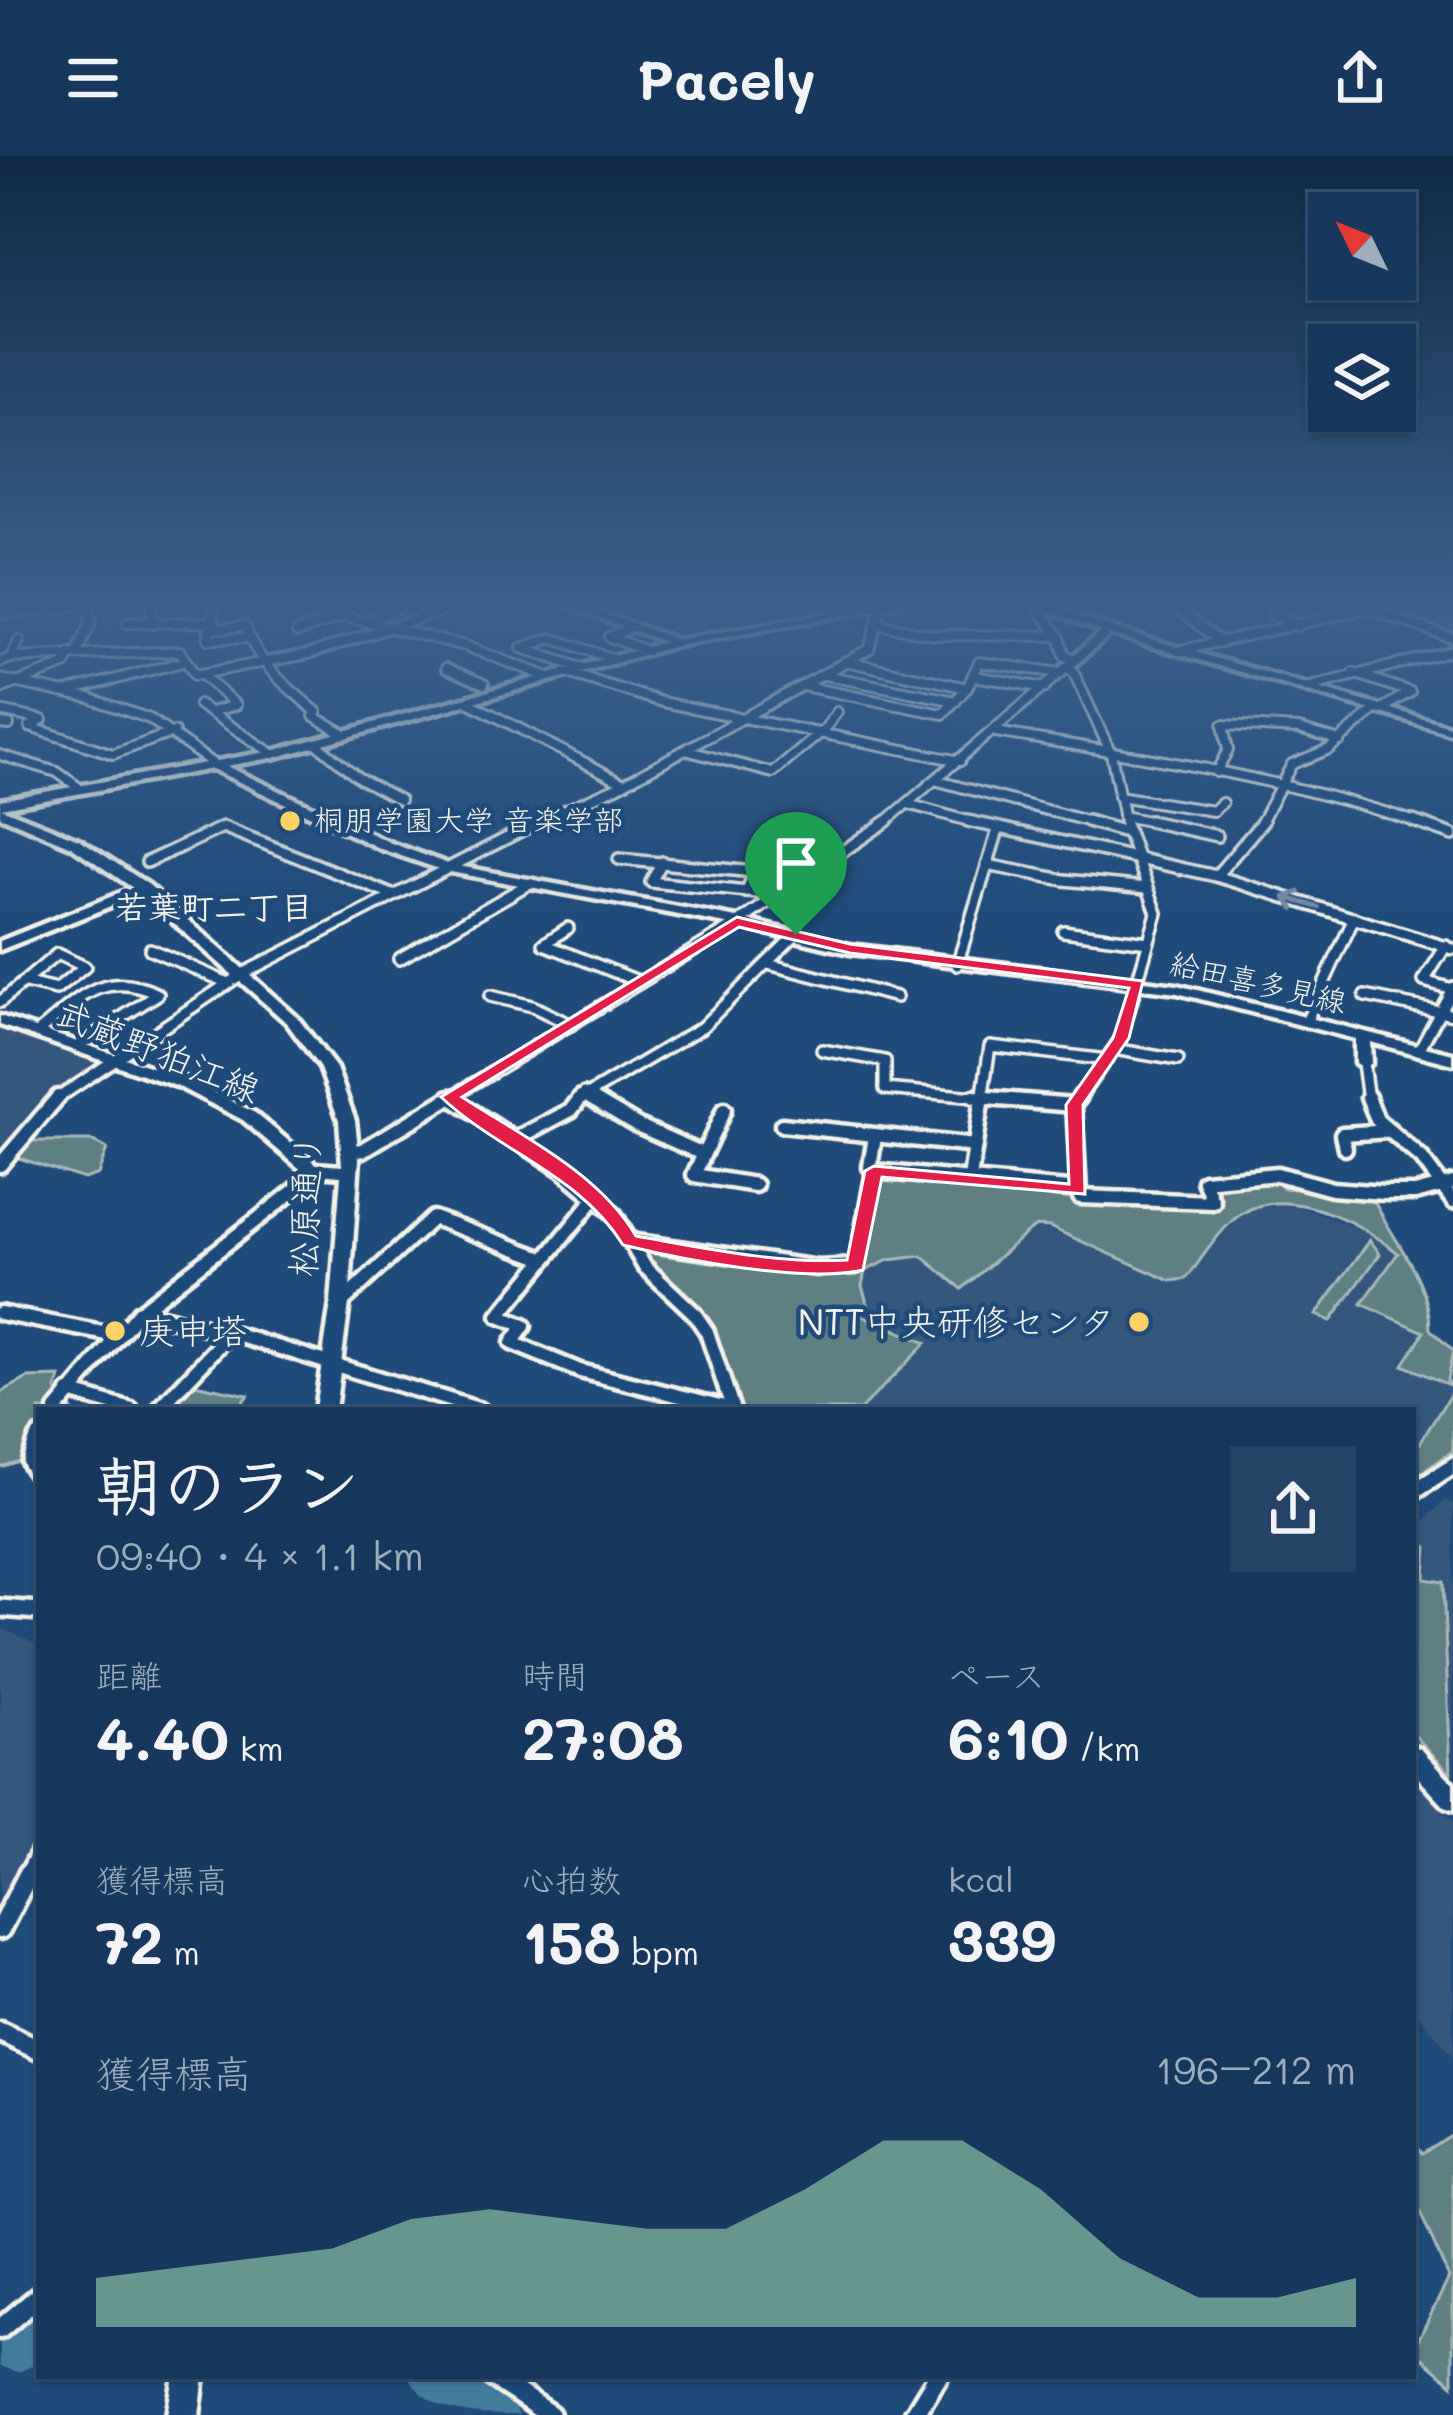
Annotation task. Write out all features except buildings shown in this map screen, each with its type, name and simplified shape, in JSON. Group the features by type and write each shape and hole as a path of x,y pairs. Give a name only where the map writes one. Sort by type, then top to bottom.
{"main road":[{"path":"0,807 78,787 273,754 443,708"},
{"path":"1378,709 1453,731"},
{"name":"給田喜多見線","path":"216,766 386,846 445,867 737,922 850,949 1138,984 1307,1020 1453,1059"},
{"name":"松原通り","path":"0,807 76,843 144,888 235,978 292,1019 323,1059 341,1098 350,1162 340,1303 325,1407"},
{"path":"0,946 144,888"},
{"name":"武蔵野狛江線","path":"0,1020 237,1108 318,1172"},
{"path":"1362,1035 1363,1064"},
{"path":"318,1172 350,1162"},
{"path":"1416,1491 1453,1465"},
{"path":"1416,1759 1453,1800"},
{"path":"183,2415 189,2379"}],"street":[{"path":"124,708 174,732 216,766"},
{"path":"205,708 273,754"},
{"path":"211,712 224,708"},
{"path":"313,708 314,716 345,734"},
{"path":"480,708 624,783"},
{"path":"693,708 824,730 960,761"},
{"path":"0,1165 56,1098 235,978 445,867 624,783 761,708"},
{"path":"919,708 943,713 948,708"},
{"path":"350,1162 778,896 938,782 1022,708"},
{"path":"1091,708 1111,753 1126,832 1157,914 1138,984 1110,1055 1074,1105 1080,1196 1213,1202 1204,1181 1277,1174 1332,1189 1415,1193 1447,1186"},
{"path":"1216,876 1262,821 1292,764 1340,741 1378,709"},
{"path":"0,711 42,720 30,727 113,754 174,732"},
{"path":"685,750 773,773 824,730 837,712"},
{"path":"1216,772 1228,751 1223,725 1299,729 1340,741"},
{"path":"996,732 1353,802 1453,836"},
{"path":"316,743 359,778 400,800"},
{"path":"0,755 57,772 78,787"},
{"path":"0,768 21,760"},
{"path":"938,782 1126,832"},
{"path":"1118,796 1213,812 1222,803"},
{"path":"908,804 998,830 1216,876 1449,947 1424,981 1452,988 1419,1050"},
{"path":"1123,816 1217,836"},
{"path":"147,862 223,827 392,895"},
{"path":"957,965 998,830"},
{"path":"619,859 754,872 747,892"},
{"path":"662,862 650,882 778,896"},
{"path":"987,865 1064,880 1147,888"},
{"path":"399,959 530,883"},
{"path":"1307,1020 1354,918"},
{"path":"568,928 544,944 640,982"},
{"path":"1063,931 1148,942"},
{"path":"516,1139 571,1110 584,1094 703,1027 796,935"},
{"path":"150,949 235,978"},
{"path":"0,1002 58,954 86,967 56,990 26,983"},
{"path":"768,964 896,997"},
{"path":"37,1033 104,982 123,978 158,994 77,1046"},
{"path":"490,996 532,1006 571,1025"},
{"path":"1365,996 1453,1014"},
{"path":"970,1179 990,1046 1178,1060"},
{"path":"822,1050 885,1061 885,1089 1074,1105"},
{"path":"1363,1064 1368,1100 1377,1120 1422,1159 1447,1186 1453,1201"},
{"path":"584,1094 703,1154"},
{"path":"450,1097 516,1139 615,1216 644,1266 694,1313 707,1332 732,1407"},
{"path":"724,1111 694,1175 755,1185"},
{"path":"782,1125 975,1146"},
{"path":"1345,1148 1342,1134 1390,1131"},
{"path":"875,1136 870,1167 874,1171 1079,1190"},
{"path":"630,1241 818,1268 856,1266 874,1171"},
{"path":"58,1407 139,1312 318,1172"},
{"path":"595,1198 499,1316 524,1326 512,1342 580,1371 725,1407"},
{"path":"340,1303 433,1218 545,1259"},
{"path":"139,1312 231,1333 471,1407"},
{"path":"0,1313 118,1336"},
{"path":"161,1407 231,1333"},
{"path":"69,1392 121,1407"},
{"path":"36,1444 30,1462 36,1472"},
{"path":"0,1608 36,1611"},
{"path":"0,1929 31,1887"},
{"path":"0,2032 36,2049"},
{"path":"0,2329 36,2299"},
{"path":"496,2379 550,2415"},
{"path":"914,2415 936,2379"}],"shaded area":[{"path":"0,1027 99,1061 53,1098 0,1158"},
{"name":"NTT中央研修センタ","path":"1286,1202 1376,1235 1398,1253 1425,1332 1403,1365 1453,1387 1416,1449 1416,1407 863,1407 925,1343 852,1311 865,1271 889,1260 1025,1234 1036,1226 1186,1279 1239,1215 1262,1204"},
{"path":"1445,1500 1453,1504 1453,1775 1443,1583 1425,1579 1416,1529"},
{"path":"0,1627 36,1645 36,1841 0,1910"},
{"path":"1416,1781 1453,1822 1453,2058 1416,2010"}],"green space":[{"path":"31,1141 91,1141 107,1149 98,1174 84,1179 19,1158 17,1154"},
{"path":"877,1176 1072,1193 1074,1199 1217,1205 1208,1184 1278,1176 1283,1188 1371,1194 1416,1275 1430,1329 1453,1351 1447,1380 1453,1387 1403,1365 1424,1332 1362,1304 1398,1253 1344,1219 1301,1205 1259,1206 1241,1214 1186,1279 1171,1281 1049,1227 1036,1226 962,1289 922,1256 889,1260 865,1271 862,1286 868,1305 854,1312 926,1343 863,1407 739,1407 710,1328 649,1265 641,1250 860,1269"},
{"path":"1370,1240 1380,1254 1331,1321 1316,1315"},
{"path":"60,1377 56,1391 69,1407 36,1407 36,1456 0,1467 0,1393 28,1378"},
{"path":"189,1383 248,1395 239,1407 166,1407"},
{"path":"1453,1390 1453,1451 1416,1477 1416,1449"},
{"path":"1416,1544 1427,1547 1425,1579 1443,1582 1451,1773 1416,1737"},
{"path":"1453,2133 1453,2384 1416,2353 1449,2278 1416,2204 1416,2146 1422,2153"}],"waterway":[{"path":"0,2343 18,2349 36,2340"},
{"path":"437,2379 496,2415"}],"place":[{"name":"桐朋学園大学 音楽学部","path":"290,821"},
{"name":"NTT中央研修センタ","path":"1139,1322"},
{"name":"庚申塔","path":"115,1331"}],"district":[{"name":"若葉町二丁目","path":"214,907"}],"route":[{"path":"737,922 796,935 850,949 957,965 1138,984 1121,1038 1074,1105 1079,1190 874,1171 856,1266 818,1268 682,1250 630,1241 615,1216 562,1170 450,1097 737,922"}]}
